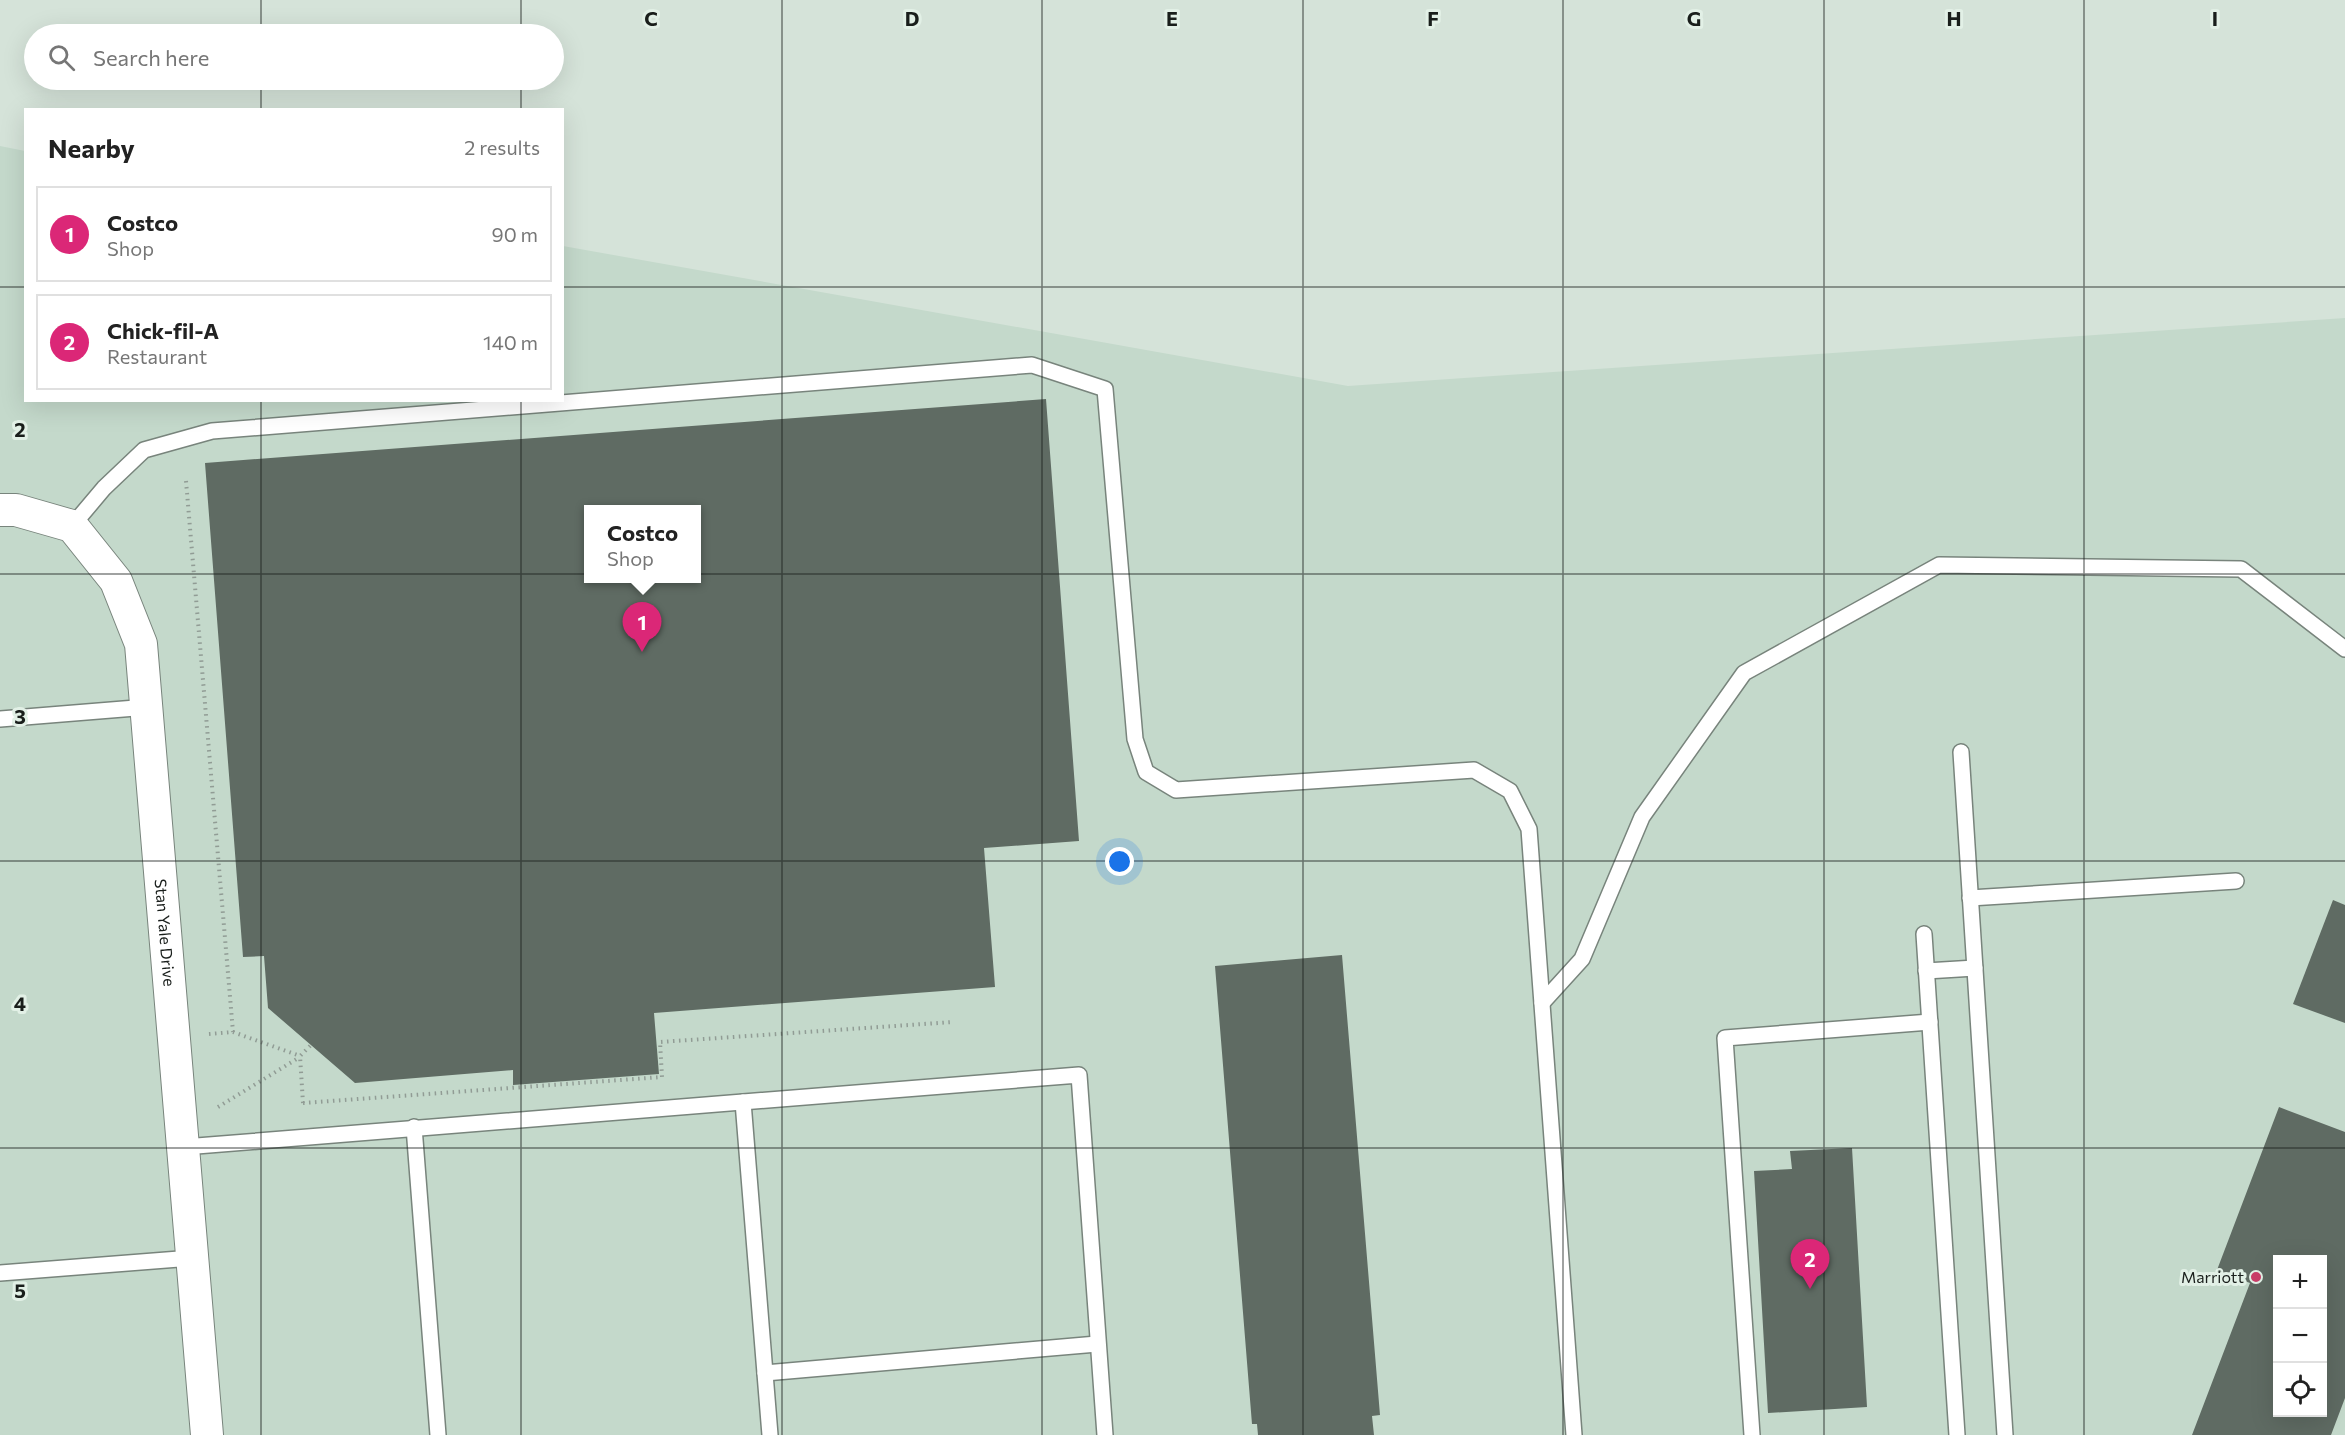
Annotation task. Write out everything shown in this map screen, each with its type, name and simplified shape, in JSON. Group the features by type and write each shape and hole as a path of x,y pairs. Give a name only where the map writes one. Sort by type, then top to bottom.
{"street":[{"path":"0,510 16,510 72,526"},
{"name":"Stan Yale Drive","path":"72,526 116,581 141,644 207,1435"}],"lane":[{"path":"72,526 104,488 144,450 212,431 1032,365 1104,389 1135,739 1146,772 1176,790 1474,770 1510,791 1529,829 1574,1435"},
{"path":"1542,1003 1582,959 1642,817 1744,673 1939,565 2241,568 2345,649"},
{"path":"0,719 148,707"},
{"path":"1962,752 2005,1435"},
{"path":"1970,898 2236,881"},
{"path":"1924,934 1957,1435"},
{"path":"1926,971 1975,968"},
{"path":"1752,1435 1725,1038 1930,1022"},
{"path":"184,1147 414,1126 1079,1076 1105,1435"},
{"path":"743,1102 770,1435"},
{"path":"414,1126 438,1435"},
{"path":"0,1273 192,1258"},
{"path":"765,1373 1097,1344"}],"path":[{"path":"186,481 233,1032"},
{"path":"303,1103 662,1077 660,1042 953,1022"},
{"path":"174,1037 233,1032 300,1056"},
{"path":"219,1107 300,1056 311,1045"},
{"path":"300,1056 305,1136"}],"shaded area":[{"path":"0,146 24,151 24,402 564,402 564,246 1348,386 2345,318 2345,1435 0,1435"}],"building":[{"path":"1046,399 1079,841 984,848 995,987 654,1013 659,1074 513,1085 513,1070 355,1083 268,1008 264,956 243,957 205,463"},
{"path":"2333,900 2345,905 2345,1023 2293,1004"},
{"path":"1342,955 1380,1415 1372,1416 1374,1435 1258,1435 1257,1424 1252,1424 1215,966"},
{"name":"Marriott","path":"2279,1107 2345,1132 2345,1398 2331,1435 2192,1435 2250,1283 2217,1270"},
{"path":"1852,1148 1867,1407 1768,1413 1754,1171 1792,1169 1790,1151"}],"place":[{"name":"Costco","path":"642,652"},
{"name":"Marriott","path":"2256,1277"},
{"name":"Chick-fil-A","path":"1810,1289"}]}
